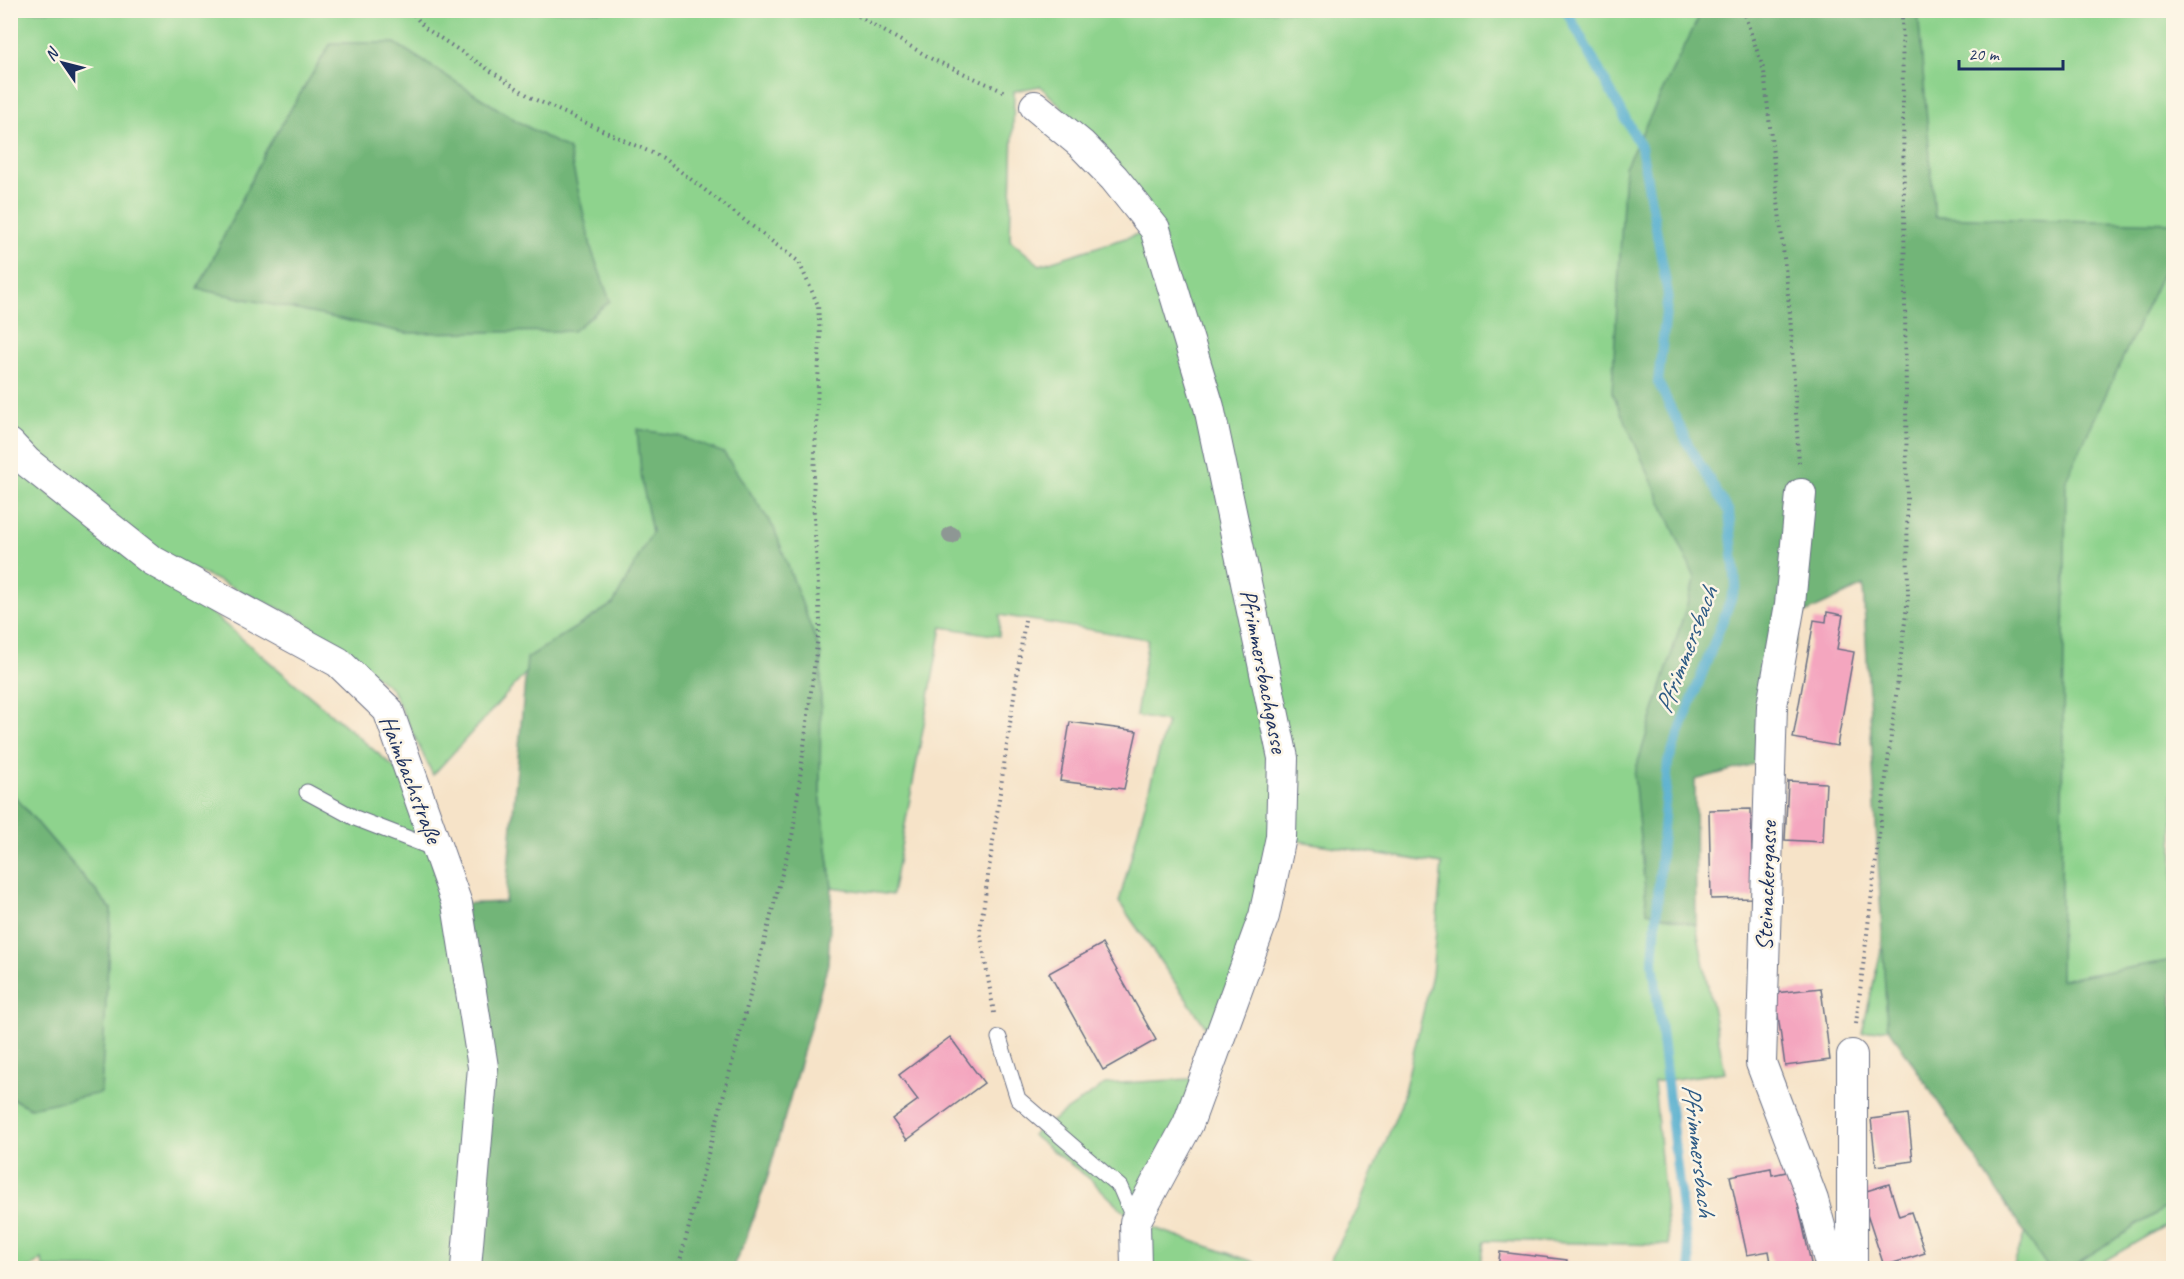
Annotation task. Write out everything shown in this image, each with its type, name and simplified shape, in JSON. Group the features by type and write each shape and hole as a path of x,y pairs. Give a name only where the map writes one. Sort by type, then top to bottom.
{"street":[{"name":"Pfrimmersbachgasse","path":"1035,106 1081,144 1155,229 1209,407 1283,758 1281,837 1264,916 1188,1124 1136,1222 1136,1269"},
{"name":"Haimbachstraße","path":"10,444 27,462 151,560 338,662 388,710 457,903 483,1067 466,1269"},
{"name":"Steinackergasse","path":"1801,494 1790,604 1772,706 1761,1063 1813,1200 1831,1269"},
{"path":"1852,1055 1852,1269"}],"lane":[{"path":"307,792 355,818 438,850"},
{"path":"999,1038 1018,1099 1120,1187 1136,1222"}],"path":[{"path":"410,10 425,28 532,98 663,158 799,262 818,305 820,336 813,499 820,621 793,832 678,1269"},
{"path":"848,10 932,59 1035,106"},
{"path":"1743,10 1764,71 1790,314 1801,494"},
{"path":"1852,1055 1908,597 1902,10"},
{"path":"999,1038 980,931 1025,620"}],"green space":[{"path":"11,11 2173,11 2173,1221 2092,1268 2013,1268 2068,1100 1933,1020 1862,1033 1900,868 1957,218 1935,217 1651,720 1647,912 1696,925 1725,1072 1654,1082 1669,1245 1485,1241 1480,1268 1326,1268 1359,1207 1401,1104 1432,975 1442,864 1281,838 1217,1043 1119,902 1167,722 1136,716 1148,639 1000,615 999,636 942,627 892,895 832,887 820,794 821,655 812,630 650,536 613,604 555,641 433,775 391,688 299,618 132,541 11,434","holes":["1040,86 1094,139 1154,229 1040,265 1010,240 1014,91"]},
{"path":"1702,11 1918,11 1935,217 2173,223 2173,250 2066,480 2060,980 2173,960 2173,1203 2069,1268 2048,1268 1887,1025 1863,586 1803,614 1762,762 1695,780 1696,925 1647,912 1634,775 1695,578 1612,392 1625,167"},
{"path":"331,43 395,43 517,121 569,150 592,251 610,301 573,331 406,333 198,289 266,150"},
{"path":"637,429 679,436 724,453 774,528 821,655 820,794 832,887 828,964 768,1176 745,1242 732,1268 473,1268 483,1067 457,904 505,902 527,658 613,604 652,532 642,482"},
{"path":"10,459 41,488 202,605 414,784 483,1067 473,1268 43,1268 42,1259 30,1268 11,1268 11,1098 30,1108 111,909 11,792"},
{"path":"11,792 111,909 101,1093 30,1108 11,1098"},
{"path":"1205,1078 1136,1222 1272,1268 1151,1268 1135,1222 1090,1179 1032,1135 1105,1084"}],"building":[{"path":"1827,612 1843,615 1837,649 1854,652 1837,746 1793,738 1814,620 1826,622"},
{"path":"1070,722 1137,731 1124,789 1060,781"},
{"path":"1788,781 1826,783 1823,842 1785,840"},
{"path":"1751,809 1753,898 1711,899 1709,810"},
{"path":"1102,944 1156,1040 1103,1070 1049,973"},
{"path":"1821,988 1830,1060 1785,1066 1775,993"},
{"path":"950,1037 984,1083 907,1140 892,1119 918,1100 899,1075"},
{"path":"1908,1114 1913,1161 1876,1166 1871,1119"},
{"path":"1771,1168 1772,1175 1791,1171 1812,1268 1772,1268 1769,1251 1747,1255 1730,1176"},
{"path":"1889,1184 1899,1216 1911,1212 1925,1253 1884,1266 1860,1193"},
{"path":"1500,1252 1567,1260 1566,1268 1498,1268"}],"waterway":[{"name":"Pfrimmersbach","path":"1566,10 1641,147 1668,294 1658,382 1689,446 1729,512 1736,586 1668,762 1653,962 1683,1219 1691,1268"}]}
